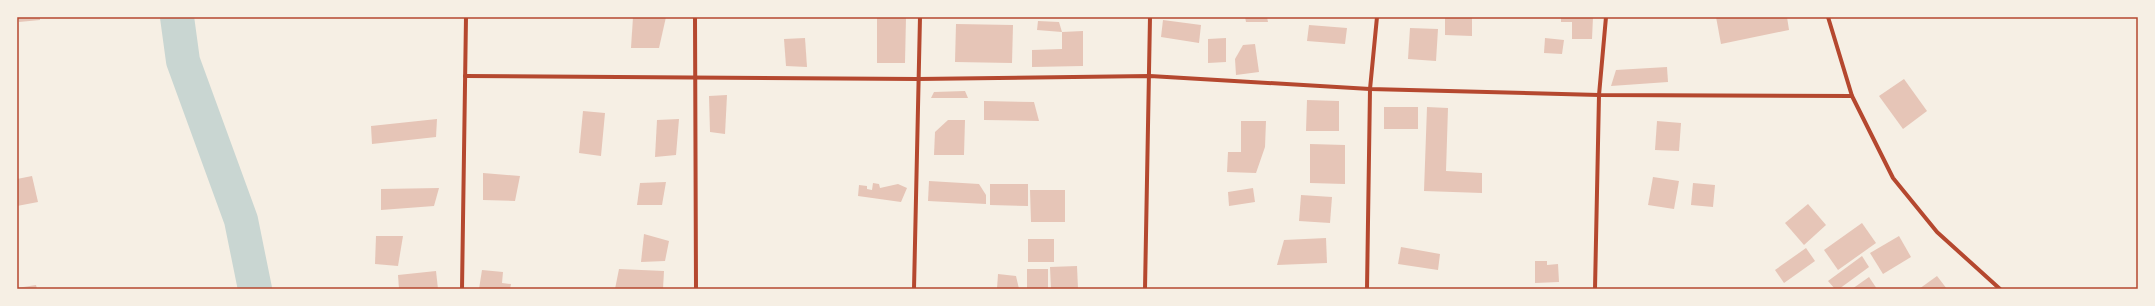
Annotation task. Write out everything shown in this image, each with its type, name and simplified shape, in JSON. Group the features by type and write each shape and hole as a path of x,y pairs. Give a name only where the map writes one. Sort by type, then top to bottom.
{"street":[{"path":"462,289 466,17"},
{"path":"695,17 694,77 696,289"},
{"path":"914,289 920,17"},
{"path":"1145,289 1150,17"},
{"path":"1367,289 1370,89 1377,17"},
{"path":"1595,289 1599,95 1606,17"},
{"path":"1828,17 1852,96 1893,178 1937,232 2000,289"},
{"path":"465,76 918,79 1150,76 1370,89 1599,95 1852,96"}],"building":[{"path":"18,17 40,17 40,20 19,22"},
{"path":"633,17 666,17 659,48 631,48"},
{"path":"877,17 906,17 905,63 877,63"},
{"path":"1245,17 1267,17 1268,22 1246,22"},
{"path":"1445,17 1472,17 1472,36 1445,35"},
{"path":"1561,17 1593,17 1592,39 1572,39 1572,22 1561,22"},
{"path":"1716,17 1787,17 1789,30 1721,44"},
{"path":"1163,20 1201,25 1199,43 1161,37"},
{"path":"1038,21 1059,22 1062,32 1037,30"},
{"path":"956,24 1013,25 1012,63 955,62"},
{"path":"1309,25 1347,28 1345,44 1307,41"},
{"path":"1410,28 1438,29 1436,61 1408,59"},
{"path":"1083,31 1083,66 1032,67 1032,50 1062,49 1062,32"},
{"path":"805,38 807,67 786,66 784,39"},
{"path":"1226,38 1226,62 1208,63 1208,39"},
{"path":"1545,38 1564,40 1562,54 1544,53"},
{"path":"1255,44 1259,72 1236,75 1235,59 1243,45"},
{"path":"1667,67 1668,82 1611,86 1616,70"},
{"path":"1904,79 1927,111 1903,129 1879,96"},
{"path":"965,91 968,98 931,98 934,92"},
{"path":"727,95 725,134 710,132 709,96"},
{"path":"1307,100 1339,101 1339,131 1306,131"},
{"path":"984,101 1034,102 1039,121 984,120"},
{"path":"1384,107 1418,107 1418,129 1384,129"},
{"path":"1427,107 1448,108 1446,171 1482,173 1482,193 1424,191"},
{"path":"583,111 605,113 601,156 579,153"},
{"path":"437,119 436,137 372,144 371,126"},
{"path":"679,119 676,155 655,157 657,120"},
{"path":"948,120 965,120 964,155 934,155 935,132"},
{"path":"1241,121 1266,121 1265,147 1256,173 1227,172 1228,152 1241,152"},
{"path":"1657,121 1681,123 1679,151 1655,150"},
{"path":"1310,144 1345,145 1345,184 1310,183"},
{"path":"483,173 520,176 515,201 483,200"},
{"path":"32,176 38,202 17,206 17,179"},
{"path":"1653,177 1679,181 1674,209 1648,205"},
{"path":"929,181 979,184 986,195 986,204 928,201"},
{"path":"666,182 662,205 637,205 640,183"},
{"path":"873,183 879,184 880,188 898,184 907,188 901,202 858,196 859,185 867,186 867,189 872,190"},
{"path":"1693,183 1715,185 1713,207 1691,205"},
{"path":"990,184 1028,184 1028,206 990,205"},
{"path":"439,188 434,206 381,210 381,189"},
{"path":"1253,188 1255,202 1229,206 1228,192"},
{"path":"1030,190 1065,190 1065,222 1031,222"},
{"path":"1301,195 1332,197 1330,223 1299,221"},
{"path":"1808,204 1826,225 1804,245 1785,223"},
{"path":"1862,223 1876,243 1838,270 1824,250"},
{"path":"644,234 669,241 665,261 641,262"},
{"path":"376,236 403,236 398,266 375,264"},
{"path":"1899,236 1911,257 1883,274 1870,253"},
{"path":"1326,238 1327,263 1277,265 1284,240"},
{"path":"1028,239 1054,239 1054,262 1028,262"},
{"path":"1401,247 1440,254 1438,270 1398,264"},
{"path":"1806,248 1815,261 1784,283 1775,270"},
{"path":"1862,256 1869,267 1839,289 1835,289 1828,281"},
{"path":"1535,261 1547,261 1547,265 1558,264 1559,282 1535,283"},
{"path":"1077,266 1078,289 1051,289 1050,267"},
{"path":"619,269 664,271 663,289 615,289"},
{"path":"1027,269 1048,269 1048,289 1027,289"},
{"path":"482,270 503,272 502,283 511,284 510,289 479,289"},
{"path":"436,271 438,289 399,289 398,275"},
{"path":"998,274 1016,276 1019,289 997,289"},
{"path":"1937,276 1947,289 1919,289"},
{"path":"1869,277 1877,289 1852,289"},
{"path":"36,285 37,289 17,289 17,288"}],"waterway":[{"path":"177,17 183,61 241,220 255,289"}]}
